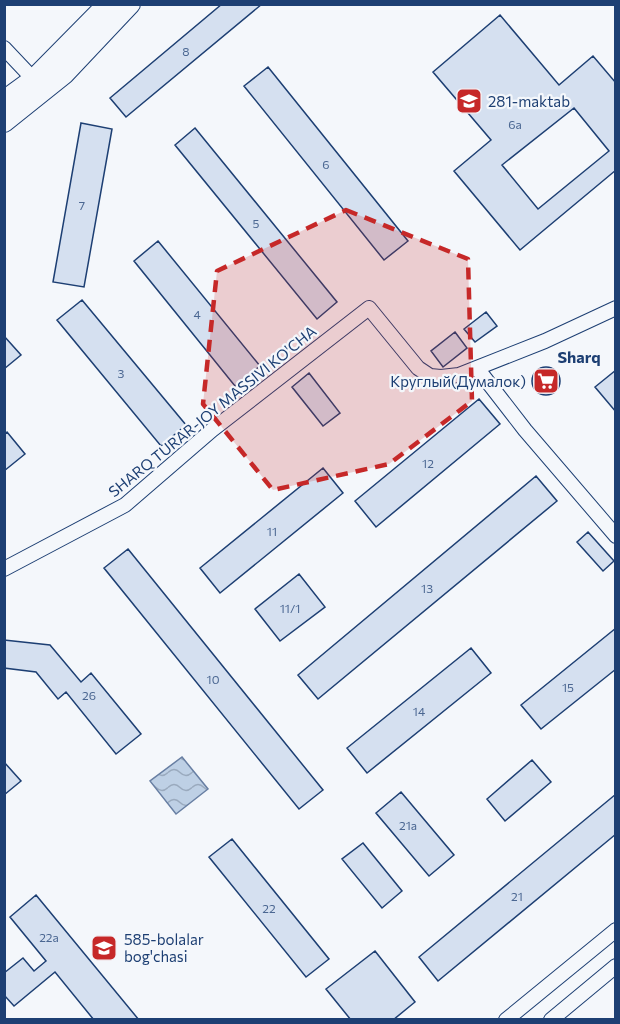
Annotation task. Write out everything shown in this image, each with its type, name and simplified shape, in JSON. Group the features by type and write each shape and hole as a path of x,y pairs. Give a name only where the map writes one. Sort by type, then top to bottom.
{"main road":[{"path":"4,122 108,4"},
{"path":"4,101 39,85 82,55 130,4"}],"street":[{"path":"4,48 39,85"},
{"name":"SHARQ TURAR-JOY MASSIVI KO'CHA","path":"4,569 125,505 212,429 369,308 418,369 430,376 459,375 544,341 615,308"},
{"path":"477,368 525,430 615,536"},
{"path":"506,1020 615,930"},
{"path":"551,1020 615,966"}],"highlighted area":[{"path":"346,210 468,259 472,401 389,464 273,490 203,404 217,271"}],"water":[{"path":"182,757 208,789 176,814 150,781"}],"building":[{"path":"222,4 262,4 126,117 110,98"},
{"path":"500,15 559,85 593,56 616,83 616,170 520,250 454,171 491,140 433,72","holes":["574,108 609,151 538,209 502,165"]},
{"path":"268,67 408,241 384,260 244,86"},
{"path":"81,123 112,129 84,287 53,282"},
{"path":"195,128 337,302 317,319 175,145"},
{"path":"158,241 260,366 235,386 134,261"},
{"path":"82,300 186,425 161,446 57,320"},
{"path":"486,312 497,326 475,342 464,329"},
{"path":"455,332 467,348 443,367 431,351"},
{"path":"4,336 21,355 4,369"},
{"path":"546,367 556,371 560,381 556,391 546,395 536,391 532,381 536,371"},
{"path":"616,370 616,412 595,387"},
{"path":"309,373 340,413 323,426 292,387"},
{"path":"479,399 500,424 376,527 355,501"},
{"path":"7,432 25,454 4,471 4,435"},
{"path":"323,468 343,493 220,593 200,568"},
{"path":"536,476 557,501 318,699 298,675"},
{"path":"588,532 614,561 603,571 577,542"},
{"path":"128,549 323,790 299,809 104,568"},
{"path":"299,574 325,607 280,641 255,609"},
{"path":"616,628 616,669 541,729 521,705"},
{"path":"4,640 50,645 81,682 91,673 141,734 116,754 66,692 58,699 36,672 4,668"},
{"path":"471,648 491,673 367,773 347,748"},
{"path":"532,760 551,782 505,821 487,799"},
{"path":"4,762 21,781 4,795"},
{"path":"401,792 454,855 429,876 376,813"},
{"path":"616,794 616,834 438,981 419,957"},
{"path":"232,839 329,959 306,977 209,857"},
{"path":"363,843 402,891 382,908 342,859"},
{"path":"36,895 139,1020 94,1020 55,972 14,1006 4,995 4,973 23,958 34,971 46,961 10,917"},
{"path":"375,951 415,1002 393,1020 351,1020 326,989"}],"place":[{"name":"281-maktab","path":"469,101"},
{"name":"Круглый(Думалок)","path":"546,381"},
{"name":"585-bolalar bog'chasi","path":"104,948"}],"district":[{"name":"Sharq","path":"579,356"}]}
